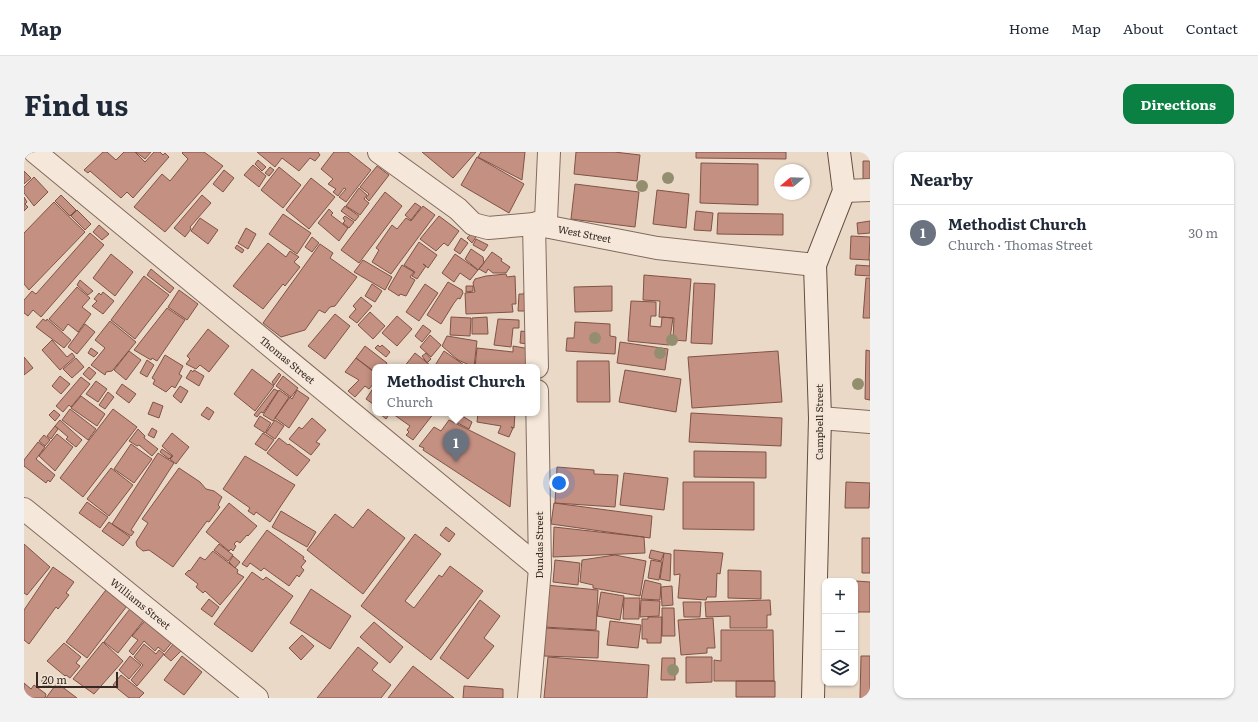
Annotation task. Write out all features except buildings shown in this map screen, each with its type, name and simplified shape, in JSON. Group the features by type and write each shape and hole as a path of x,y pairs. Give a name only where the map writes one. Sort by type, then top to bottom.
{"street":[{"name":"Thomas Street","path":"35,152 540,568"},
{"name":"West Street","path":"379,152 458,209 473,224 488,228 534,224 657,248 815,265"},
{"path":"537,364 534,224 546,220 549,152"},
{"name":"Campbell Street","path":"813,698 820,418 815,265 844,191 839,152"},
{"path":"844,191 870,190"},
{"name":"Dundas Street","path":"529,698 540,568 537,416"},
{"path":"820,418 870,422"},
{"name":"Williams Street","path":"24,509 257,698"}],"place":[{"name":"Methodist Church","path":"456,462"}]}
